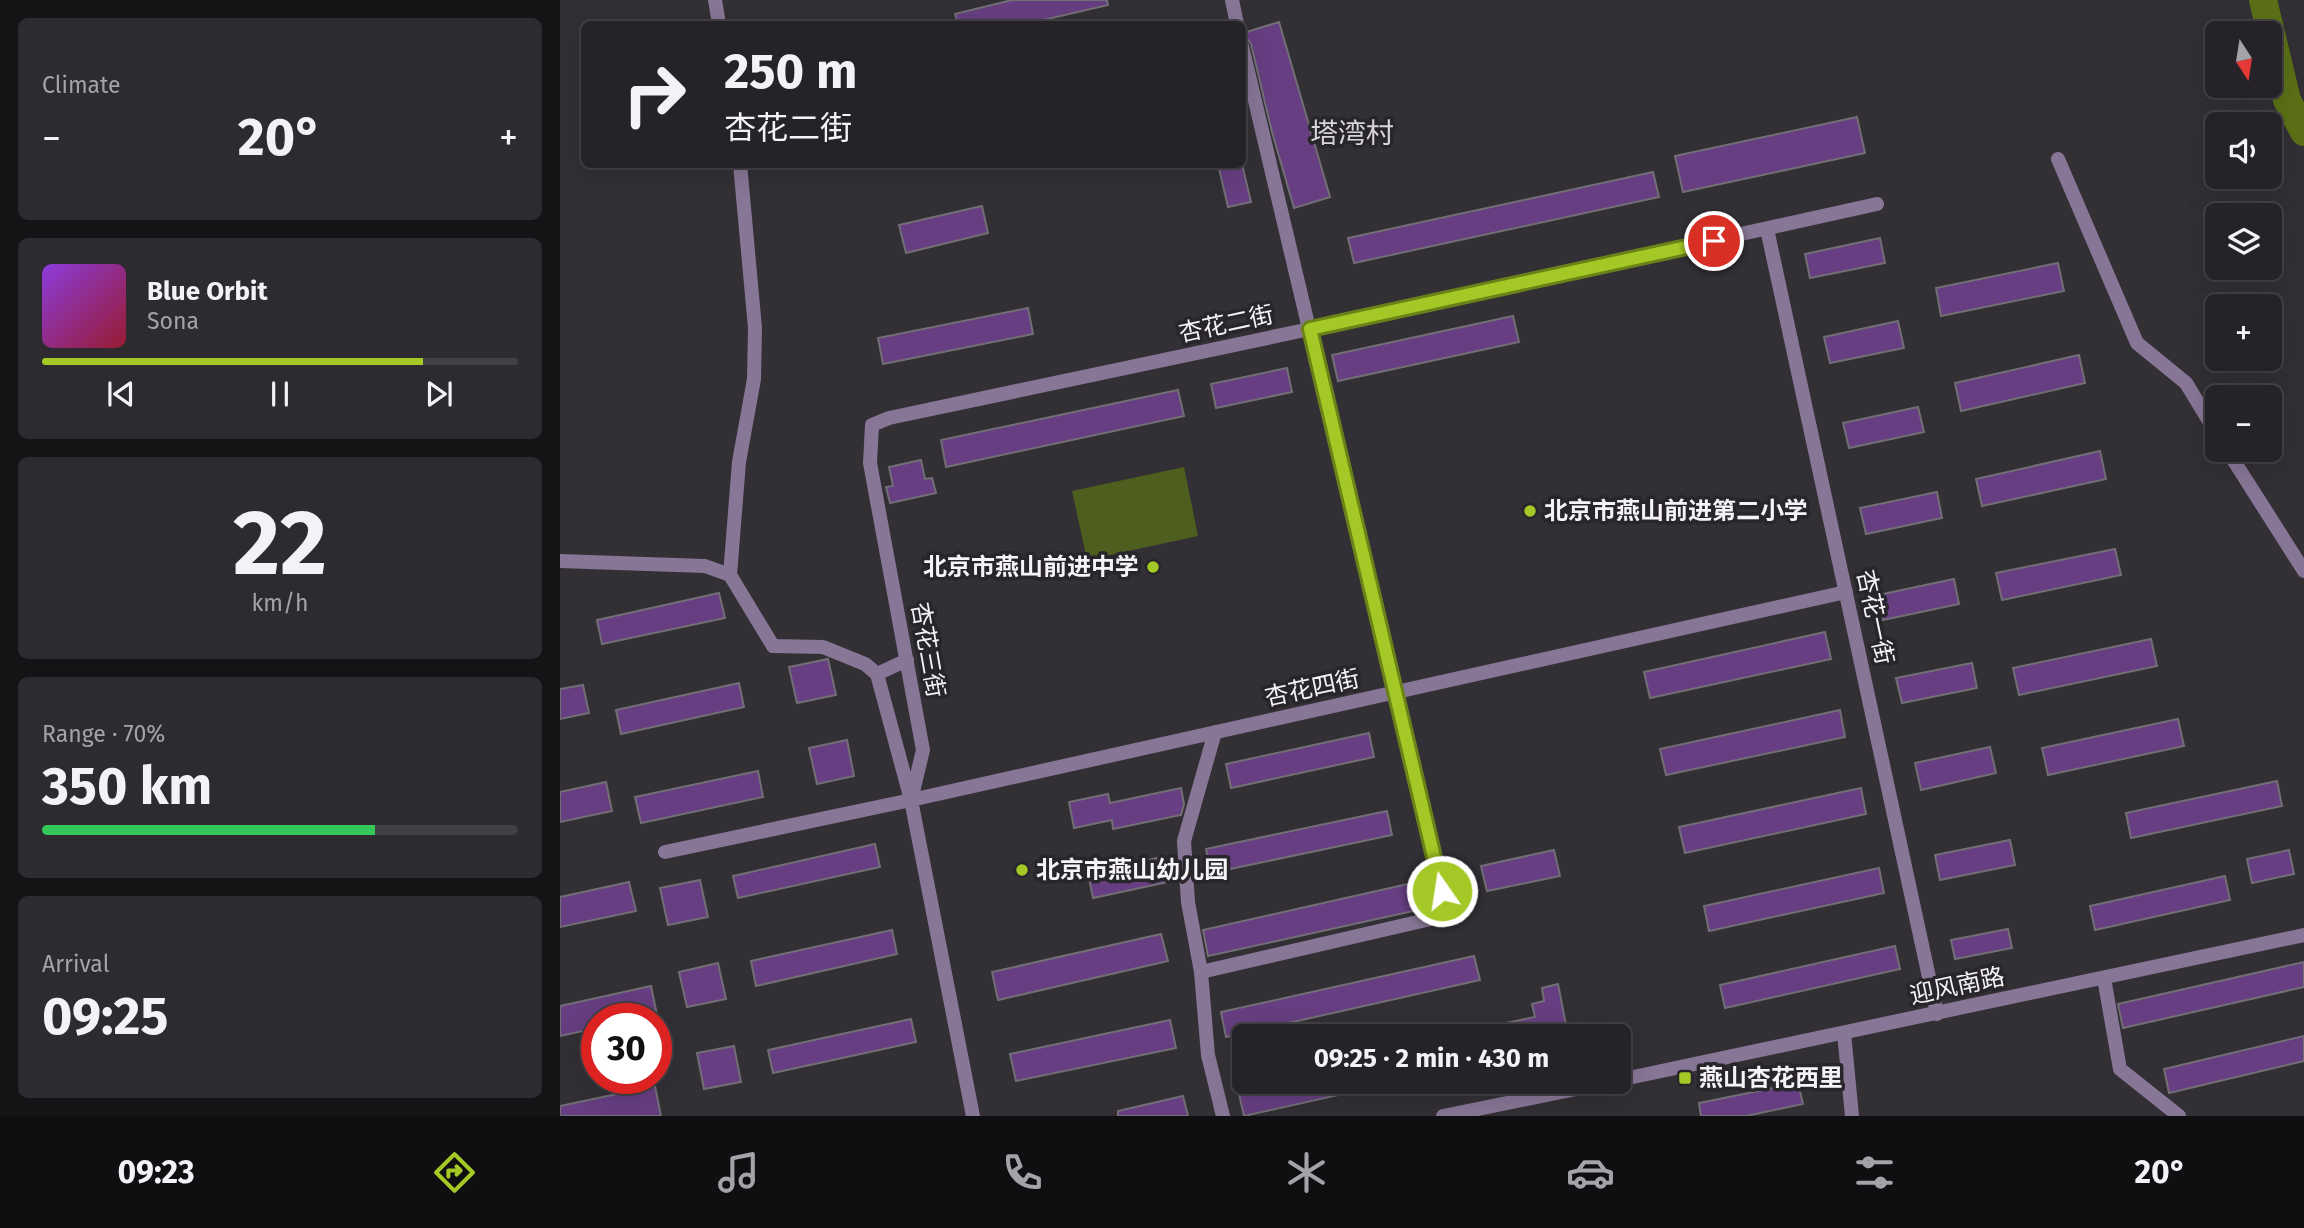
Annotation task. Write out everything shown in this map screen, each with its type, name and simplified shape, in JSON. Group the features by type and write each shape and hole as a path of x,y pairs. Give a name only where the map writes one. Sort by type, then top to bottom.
{"street":[{"path":"715,0 718,21"},
{"path":"1232,0 1236,21"},
{"path":"1201,972 1448,915 1246,63"},
{"path":"2058,159 2137,343 2186,383 2205,414"},
{"path":"740,168 755,328 754,379 739,462 730,575 773,646 823,647 865,664 877,674 908,660"},
{"name":"杏花二街","path":"872,425 889,418 1310,329 1877,204"},
{"name":"杏花一街","path":"1767,229 1937,1014"},
{"name":"杏花三街","path":"872,425 870,463 923,750 911,800"},
{"path":"2235,462 2304,571"},
{"path":"560,561 705,566 730,575"},
{"name":"杏花四街","path":"665,852 911,800 1846,592"},
{"name":"杏花三街","path":"877,674 911,800 972,1116"},
{"path":"1215,732 1184,841 1188,902 1201,972 1208,1055 1223,1116"},
{"name":"迎风南路","path":"1631,1077 2304,935"},
{"path":"2104,978 2120,1069 2179,1116"},
{"path":"1844,1033 1852,1116"},
{"path":"1443,1116 1550,1094"}],"green space":[{"path":"1184,467 1198,536 1087,560 1072,491"}],"building":[{"path":"1012,0 1107,0 1108,5 1039,21 957,21 955,14"},
{"path":"1279,22 1330,197 1294,208 1246,32"},
{"path":"1857,117 1865,153 1683,192 1675,156"},
{"path":"1219,168 1243,168 1251,202 1228,207"},
{"path":"1653,172 1659,197 1354,263 1348,238"},
{"path":"982,206 988,233 906,253 899,225"},
{"path":"1880,238 1885,263 1810,278 1805,254"},
{"path":"2058,263 2064,291 1941,316 1936,288"},
{"path":"1028,308 1033,334 883,364 878,338"},
{"path":"1513,316 1519,342 1338,381 1332,355"},
{"path":"1898,321 1904,348 1830,363 1824,337"},
{"path":"2079,355 2085,383 1961,411 1955,383"},
{"path":"1287,368 1292,392 1216,408 1211,384"},
{"path":"1178,390 1184,416 946,467 941,440"},
{"path":"1918,407 1924,432 1849,448 1843,423"},
{"path":"2100,451 2106,479 1982,506 1976,479"},
{"path":"921,460 925,479 932,478 936,493 890,503 886,487 893,486 889,467"},
{"path":"1937,492 1942,518 1866,534 1860,508"},
{"path":"2115,549 2121,575 2002,600 1996,573"},
{"path":"1954,579 1959,604 1883,620 1878,595"},
{"path":"719,593 725,618 602,644 597,620"},
{"path":"1825,632 1831,659 1650,698 1644,672"},
{"path":"2151,639 2157,666 2019,695 2013,668"},
{"path":"828,659 836,695 797,703 789,667"},
{"path":"1972,663 1977,688 1902,703 1896,678"},
{"path":"739,683 744,707 621,734 616,710"},
{"path":"583,685 589,713 560,719 560,689"},
{"path":"1840,710 1845,737 1666,775 1660,749"},
{"path":"2178,719 2184,746 2048,775 2042,748"},
{"path":"1369,733 1374,757 1231,788 1226,764"},
{"path":"847,740 854,776 817,784 809,748"},
{"path":"1990,747 1996,773 1921,790 1915,763"},
{"path":"758,771 763,797 641,823 635,797"},
{"path":"2277,781 2282,806 2131,838 2126,813"},
{"path":"606,782 612,811 560,822 560,792"},
{"path":"1181,788 1184,804 1181,815 1113,829 1112,820 1074,828 1069,802 1108,794 1110,803"},
{"path":"1861,788 1866,814 1685,853 1679,827"},
{"path":"1387,811 1392,835 1211,873 1206,849"},
{"path":"2010,840 2015,865 1940,880 1935,855"},
{"path":"875,844 880,867 738,898 733,876"},
{"path":"1554,850 1560,876 1487,891 1481,866"},
{"path":"2289,850 2294,874 2252,883 2247,859"},
{"path":"1162,857 1168,882 1093,898 1088,873"},
{"path":"1879,868 1884,893 1709,931 1704,906"},
{"path":"2225,876 2230,900 2095,930 2090,906"},
{"path":"1430,879 1436,906 1208,956 1203,930"},
{"path":"700,880 708,917 668,925 660,888"},
{"path":"629,882 636,911 560,927 560,897"},
{"path":"2008,929 2012,948 1955,959 1951,940"},
{"path":"892,930 897,954 756,986 751,961"},
{"path":"1161,934 1168,961 998,1000 992,972"},
{"path":"1895,946 1900,969 1725,1008 1720,985"},
{"path":"1474,956 1480,980 1284,1024 1232,1024 1232,1036 1226,1037 1221,1012"},
{"path":"2304,962 2304,987 2123,1028 2118,1004"},
{"path":"718,963 726,999 687,1007 679,972"},
{"path":"1558,984 1566,1024 1506,1024 1535,1017 1532,1004 1544,1001 1542,988"},
{"path":"651,986 655,1003 581,1003 581,1031 560,1036 560,1006"},
{"path":"911,1019 916,1042 773,1073 768,1050"},
{"path":"1170,1020 1176,1048 1016,1081 1010,1054"},
{"path":"2304,1036 2304,1061 2169,1093 2164,1069"},
{"path":"734,1046 741,1082 704,1089 697,1053"},
{"path":"1798,1083 1803,1104 1746,1116 1701,1116 1699,1103"},
{"path":"617,1094 657,1094 661,1116 560,1116 560,1106"},
{"path":"1239,1094 1343,1094 1244,1116"},
{"path":"1183,1096 1188,1116 1118,1116 1118,1111"}],"waterway":[{"path":"2263,0 2287,100 2304,132"}],"place":[{"name":"北京市燕山前进第二小学","path":"1530,511"},
{"name":"北京市燕山前进中学","path":"1153,567"},
{"name":"北京市燕山幼儿园","path":"1022,870"},
{"name":"燕山杏花西里","path":"1685,1078"}],"district":[{"name":"塔湾村","path":"1352,133"}],"route":[{"path":"1442,891 1310,329 1714,241"}]}
